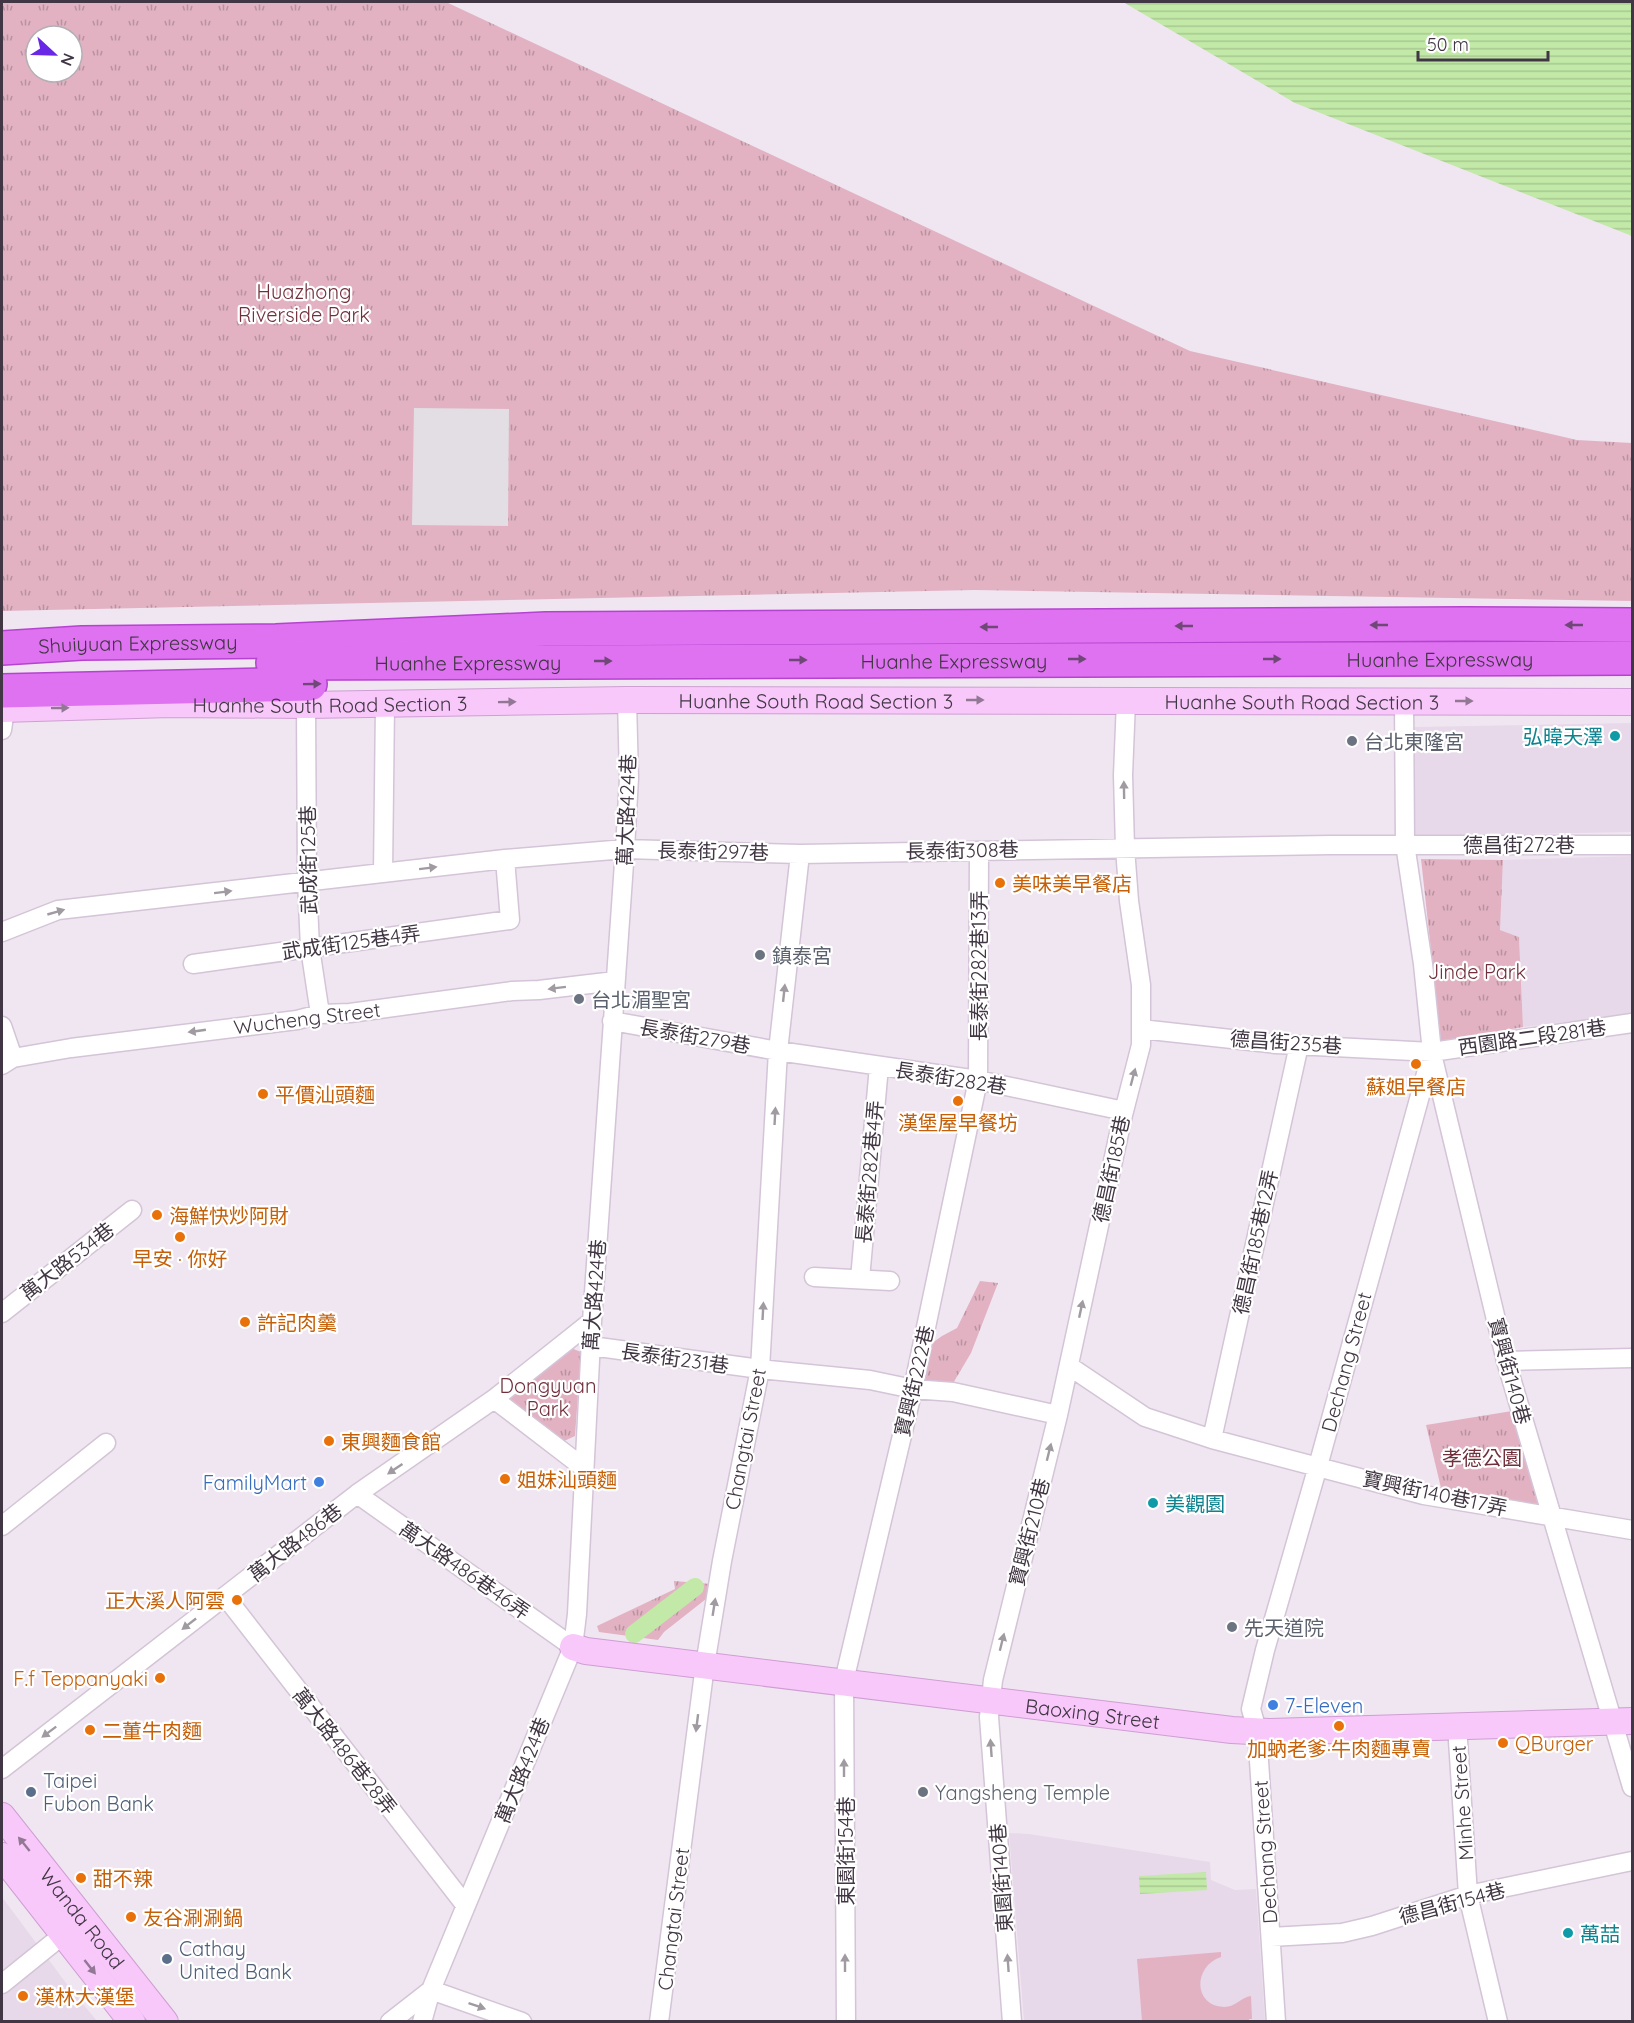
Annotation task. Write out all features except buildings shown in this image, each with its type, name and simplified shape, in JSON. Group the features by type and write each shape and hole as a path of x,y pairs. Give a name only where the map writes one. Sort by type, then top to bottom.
{"highway":[{"path":"2,632 519,624 545,645 508,679 2,709"},
{"name":"Huanhe Expressway","path":"276,652 1465,624 1632,625"},
{"name":"Shuiyuan Expressway","path":"2,648 82,643 276,652"},
{"name":"Huanhe Expressway","path":"545,645 1632,658"},
{"name":"Shuiyuan Expressway","path":"2,668 276,652"}],"street":[{"name":"Huanhe South Road Section 3","path":"2,709 170,704 306,705 627,699 1632,702"},
{"name":"萬大路424巷","path":"390,2022 431,1990 573,1647 577,1614 592,1322 625,849 629,778 627,699"},
{"name":"德昌街185巷","path":"1069,1366 1124,1111 1141,1045 1141,985 1129,901 1125,848 1123,775 1126,701"},
{"name":"Dechang Street","path":"1276,2022 1257,1730 1251,1709 1265,1650 1432,1052 1423,964 1405,844 1404,701"},
{"path":"383,873 385,704"},
{"name":"武成街125巷","path":"306,705 307,881 310,948 320,1014"},
{"name":"德昌街272巷","path":"1125,848 1405,844 1632,845"},
{"name":"長泰街308巷","path":"800,854 1125,848"},
{"name":"長泰街297巷","path":"2,932 58,910 505,859 625,849 800,854"},
{"name":"長泰街282巷13弄","path":"978,1080 979,851"},
{"name":"Changtai Street","path":"660,2022 705,1665 722,1561 760,1369 778,1051 800,854"},
{"name":"武成街125巷4弄","path":"193,964 510,920 505,859"},
{"name":"Wucheng Street","path":"8,1062 71,1048 297,1020 320,1014 350,1013 512,991 615,981"},
{"name":"長泰街279巷","path":"612,1021 778,1051"},
{"name":"西園路二段281巷","path":"1432,1052 1632,1023"},
{"path":"2,1026 8,1062"},
{"name":"德昌街235巷","path":"1141,1029 1299,1045 1432,1052"},
{"name":"德昌街185巷12弄","path":"1212,1439 1299,1045"},
{"name":"長泰街282巷","path":"778,1051 978,1080 1124,1111"},
{"name":"寶興街140巷","path":"1432,1052 1506,1361 1552,1517 1623,1721 1632,1787"},
{"name":"長泰街282巷4弄","path":"860,1279 879,1066"},
{"name":"寶興街222巷","path":"844,1681 913,1389 978,1080"},
{"name":"萬大路534巷","path":"2,1310 132,1210"},
{"path":"814,1277 890,1281"},
{"name":"萬大路486巷","path":"2,1768 357,1494 494,1399 592,1322"},
{"name":"長泰街231巷","path":"591,1347 760,1369 870,1380 913,1389 953,1392 1058,1415"},
{"path":"1506,1361 1632,1358"},
{"path":"1069,1366 1146,1417 1212,1439 1318,1466"},
{"name":"寶興街210巷","path":"991,1699 993,1680 1069,1366"},
{"path":"494,1399 584,1468"},
{"path":"2,1526 106,1443"},
{"name":"寶興街140巷17弄","path":"1318,1466 1424,1495 1632,1530"},
{"name":"萬大路486巷46弄","path":"357,1494 573,1647"},
{"name":"萬大路486巷28弄","path":"225,1596 466,1906"},
{"name":"Baoxing Street","path":"573,1647 586,1651 1198,1726 1269,1732 1623,1721"},
{"name":"東園街154巷","path":"844,1681 846,2022"},
{"name":"東園街140巷","path":"991,1699 989,1717 1012,2022"},
{"name":"Minhe Street","path":"1457,1725 1468,1895 1498,2022"},
{"name":"Wanda Road","path":"2,1816 165,2022"},
{"name":"Wanda Road","path":"2,1856 132,2022"},
{"name":"德昌街154巷","path":"1271,1937 1342,1933 1372,1926 1468,1895 1632,1861"},
{"path":"2,1984 64,1934"},
{"path":"422,2022 431,1990 522,2022"}],"shaded area":[{"path":"1123,2 1632,2 1632,236 1295,103"},
{"path":"414,408 509,409 508,526 412,525"},
{"path":"1632,723 1632,832 1415,836 1414,727"},
{"path":"1632,856 1632,1014 1523,1027 1519,937 1500,930 1503,860"},
{"path":"1009,1833 1029,1834 1210,1862 1211,1880 1235,1890 1256,1889 1265,2021 1024,2021"},
{"path":"1206,1872 1207,1890 1140,1894 1139,1876"},
{"path":"2,1897 72,1991 75,1991 74,1993 97,2021 2,2021"}],"green space":[{"name":"Huazhong Riverside Park","path":"2,2 446,2 1190,351 1577,440 1632,443 1632,601 975,590 2,611"},
{"name":"Jinde Park","path":"1421,859 1503,860 1500,930 1519,937 1523,1027 1441,1042"},
{"path":"980,1281 998,1283 971,1353 952,1385 920,1381 928,1346 957,1328"},
{"name":"Dongyuan Park","path":"566,1346 581,1352 575,1436 562,1442 509,1406 508,1390"},
{"name":"孝德公園","path":"1512,1411 1541,1511 1441,1488 1426,1425"},
{"path":"674,1581 711,1584 709,1599 664,1632 658,1640 599,1632 597,1626 675,1589"},
{"path":"1221,1952 1221,1957 1205,1968 1200,1985 1202,1993 1214,2005 1224,2007 1251,1996 1252,2019 1249,2019 1249,2022 1142,2021 1137,1959"}],"waterway":[{"path":"634,1634 695,1587"}],"place":[{"name":"弘暐天澤","path":"1615,736"},
{"name":"台北東隆宮","path":"1352,741"},
{"name":"美味美早餐店","path":"1000,883"},
{"name":"鎮泰宮","path":"760,955"},
{"name":"台北湄聖宮","path":"579,999"},
{"name":"蘇姐早餐店","path":"1416,1064"},
{"name":"平價汕頭麵","path":"263,1094"},
{"name":"漢堡屋早餐坊","path":"958,1101"},
{"name":"海鮮快炒阿財","path":"157,1215"},
{"name":"早安 · 你好","path":"180,1237"},
{"name":"許記肉羹","path":"245,1322"},
{"name":"東興麵食館","path":"329,1441"},
{"name":"姐妹汕頭麵","path":"505,1479"},
{"name":"FamilyMart","path":"319,1482"},
{"name":"美觀園","path":"1153,1503"},
{"name":"正大溪人阿雲","path":"237,1600"},
{"name":"先天道院","path":"1232,1627"},
{"name":"F.f Teppanyaki","path":"160,1678"},
{"name":"7-Eleven","path":"1273,1705"},
{"name":"加蚋老爹·牛肉麵專賣","path":"1339,1726"},
{"name":"二董牛肉麵","path":"90,1730"},
{"name":"QBurger","path":"1503,1743"},
{"name":"Taipei Fubon Bank","path":"31,1792"},
{"name":"Yangsheng Temple","path":"923,1792"},
{"name":"甜不辣","path":"81,1878"},
{"name":"友谷涮涮鍋","path":"131,1917"},
{"name":"萬喆","path":"1568,1933"},
{"name":"Cathay United Bank","path":"167,1959"},
{"name":"漢林大漢堡","path":"23,1996"}]}
